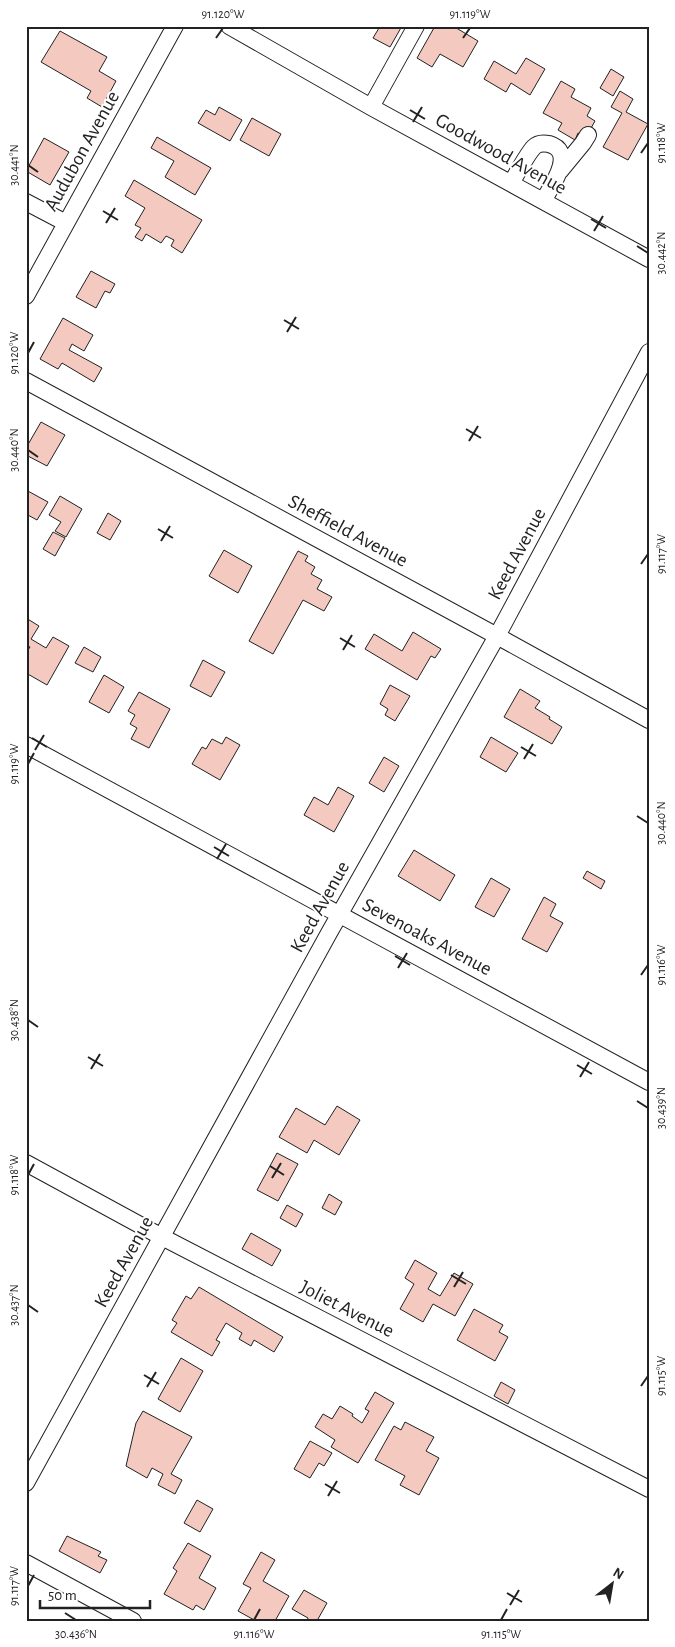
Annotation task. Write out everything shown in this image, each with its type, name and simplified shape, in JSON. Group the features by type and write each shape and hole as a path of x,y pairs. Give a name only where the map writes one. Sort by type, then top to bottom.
{"street":[{"name":"Audubon Avenue","path":"26,296 175,26"},
{"name":"Goodwood Avenue","path":"230,26 371,107 649,259"},
{"path":"371,107 416,26"},
{"path":"543,201 560,171 588,135"},
{"path":"511,183 535,146 542,143 552,145 559,152 562,159 560,171"},
{"path":"26,202 66,223"},
{"name":"Keed Avenue","path":"26,1483 340,914 497,636 649,352"},
{"name":"Sheffield Avenue","path":"26,381 649,720"},
{"name":"Sevenoaks Avenue","path":"26,745 649,1082"},
{"name":"Joliet Avenue","path":"26,1163 162,1237 649,1489"},
{"path":"26,1563 133,1621"}],"building":[{"path":"376,26 402,26 390,47 373,38 379,28"},
{"path":"435,26 453,26 478,41 463,67 440,54 432,67 417,58"},
{"path":"60,31 107,57 99,71 116,81 102,107 87,98 91,91 41,62"},
{"path":"526,58 545,69 530,95 511,83 506,92 484,79 494,61 516,74"},
{"path":"611,69 624,77 613,96 600,88"},
{"path":"561,81 575,89 571,97 591,108 587,116 595,121 586,137 578,133 575,140 558,130 562,123 543,113"},
{"path":"620,91 633,99 626,112 648,124 628,160 603,147 622,113 611,107"},
{"path":"219,107 242,120 230,141 198,123 206,110 215,115"},
{"path":"252,118 281,134 269,156 240,140"},
{"path":"157,137 211,168 195,195 165,177 174,161 151,148"},
{"path":"44,138 69,152 50,185 26,171"},
{"path":"134,180 202,220 182,253 171,246 174,240 166,236 161,243 146,234 142,241 135,237 141,228 135,225 145,208 125,196"},
{"path":"91,271 115,284 110,293 105,291 96,308 76,297"},
{"path":"63,318 93,335 84,351 72,344 69,350 102,368 94,382 62,363 58,369 40,359"},
{"path":"41,422 65,435 47,466 26,455 26,448"},
{"path":"26,490 48,502 37,520 26,514"},
{"path":"60,496 82,509 66,537 55,531 61,522 49,515"},
{"path":"108,513 121,521 110,540 97,533"},
{"path":"53,532 65,538 55,556 43,549"},
{"path":"224,550 252,566 238,593 209,576"},
{"path":"298,551 308,556 305,561 315,567 311,574 322,580 317,589 332,597 324,611 303,600 273,654 249,641"},
{"path":"26,618 39,626 31,639 46,648 53,637 69,646 47,685 26,673 26,653 30,647 26,645"},
{"path":"413,632 441,649 435,658 431,656 417,680 365,649 374,634 402,651"},
{"path":"84,647 101,657 93,672 75,663"},
{"path":"203,660 225,672 211,697 190,686"},
{"path":"104,675 124,687 109,713 89,702"},
{"path":"390,685 410,696 395,721 385,715 388,709 380,704"},
{"path":"520,689 540,701 535,708 562,727 552,744 504,717"},
{"path":"139,692 170,709 149,748 131,739 137,728 130,724 135,715 128,711"},
{"path":"226,737 240,745 220,780 192,764 202,747 206,749 212,739 222,744"},
{"path":"491,737 518,753 506,772 480,757"},
{"path":"384,757 399,766 384,792 369,783"},
{"path":"338,787 354,796 334,832 304,815 314,797 328,805"},
{"path":"414,850 455,875 440,901 398,876"},
{"path":"587,871 605,881 601,889 583,878"},
{"path":"491,878 510,889 494,917 475,907"},
{"path":"544,897 556,904 550,916 563,923 547,952 522,939"},
{"path":"337,1106 360,1120 339,1155 314,1140 307,1153 279,1137 296,1108 325,1125"},
{"path":"277,1153 298,1164 278,1201 257,1190"},
{"path":"329,1194 342,1202 335,1215 322,1208"},
{"path":"287,1205 303,1214 296,1227 280,1218"},
{"path":"251,1233 281,1250 272,1266 242,1249"},
{"path":"415,1260 437,1273 428,1289 440,1296 454,1273 473,1284 455,1316 433,1304 423,1322 400,1309 414,1284 405,1278"},
{"path":"199,1287 283,1337 274,1352 254,1340 251,1346 239,1339 242,1333 226,1323 216,1340 220,1342 212,1356 171,1332 177,1323 172,1320 186,1296 191,1299"},
{"path":"474,1309 503,1325 499,1332 508,1337 495,1361 457,1340"},
{"path":"181,1358 203,1371 180,1412 158,1399"},
{"path":"501,1382 515,1390 508,1404 494,1396"},
{"path":"375,1392 394,1403 358,1463 331,1447 335,1440 315,1427 323,1414 332,1419 340,1406 353,1414 352,1416 362,1423 369,1411 365,1409"},
{"path":"143,1411 192,1437 171,1474 182,1480 175,1494 158,1485 163,1474 152,1468 147,1478 126,1466 136,1423"},
{"path":"405,1422 434,1437 426,1451 439,1458 419,1495 400,1485 405,1476 375,1460 394,1426 401,1430"},
{"path":"310,1441 332,1453 324,1466 319,1463 310,1478 294,1469"},
{"path":"197,1500 213,1509 200,1532 184,1523"},
{"path":"67,1536 101,1552 98,1556 107,1560 100,1573 59,1551"},
{"path":"188,1543 211,1556 199,1578 216,1588 204,1610 196,1605 193,1610 164,1594 177,1571 173,1568"},
{"path":"261,1552 275,1560 263,1581 289,1596 275,1621 256,1621 238,1611 251,1588 243,1584"},
{"path":"304,1590 327,1603 318,1619 322,1621 307,1621 308,1618 292,1609"}]}
